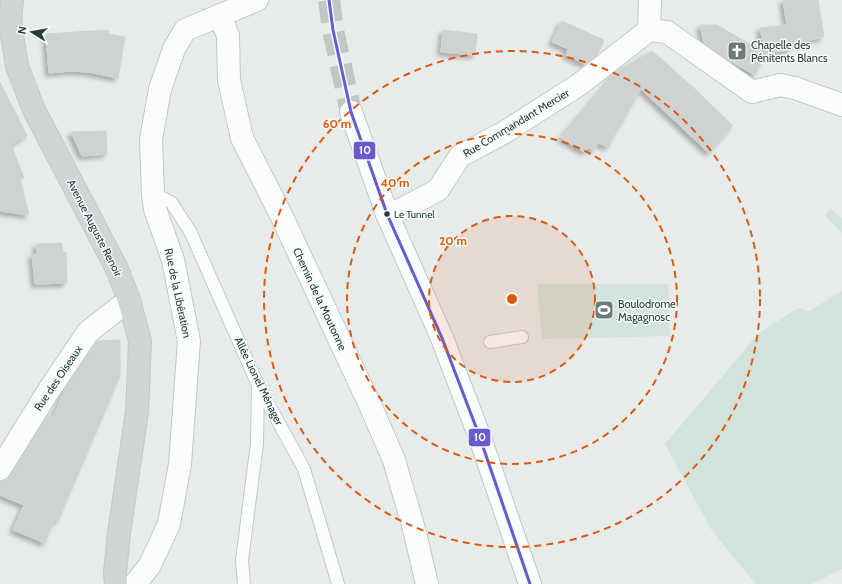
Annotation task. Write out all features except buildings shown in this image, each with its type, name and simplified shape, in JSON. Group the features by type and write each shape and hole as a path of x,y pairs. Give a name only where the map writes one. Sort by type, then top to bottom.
{"main road":[{"name":"Avenue Auguste Renoir","path":"12,0 10,22 17,66 34,110 117,270 129,300 140,341 137,412 119,533 115,572 116,584"}],"street":[{"name":"Rue de la Libération","path":"135,584 150,565 169,524 180,464 189,342 173,260 155,209 153,194 151,139 160,89 174,49 185,30 255,0"},
{"path":"650,0 649,30 667,32 752,92 780,85 795,88 842,105"},
{"name":"Chemin de la Moutonne","path":"220,15 228,36 229,80 242,138 282,217 370,405 394,460 414,529 427,584"},
{"name":"Rue Commandant Mercier","path":"387,214 400,210 438,190 460,156 505,132 580,84 649,30"},
{"path":"351,112 387,214 442,338 479,434 530,584"},
{"name":"Rue des Oiseaux","path":"0,469 49,390 88,332 129,300"}],"lane":[{"name":"Allée Lionel Ménager","path":"153,194 171,202 190,231 258,385 304,468 338,584"},
{"path":"490,342 522,337"},
{"path":"244,584 242,560 257,443 258,385"}],"shaded area":[{"path":"830,209 842,218 842,233 825,215"},
{"name":"Boulodrome Magagnosc","path":"537,284 668,284 670,336 542,339"},
{"path":"842,291 842,569 811,584 756,584 712,531 665,444 759,333 798,308 809,311"}],"tunnel":[{"path":"329,0 333,30 351,112"}],"transit line":[{"name":"10","path":"329,0 333,30 351,112 387,214 442,338 479,435 530,584"}],"place":[{"name":"Chapelle des Pénitents Blancs","path":"737,51"},
{"name":"Le Tunnel","path":"387,214"},
{"name":"Boulodrome Magagnosc","path":"604,310"}]}
